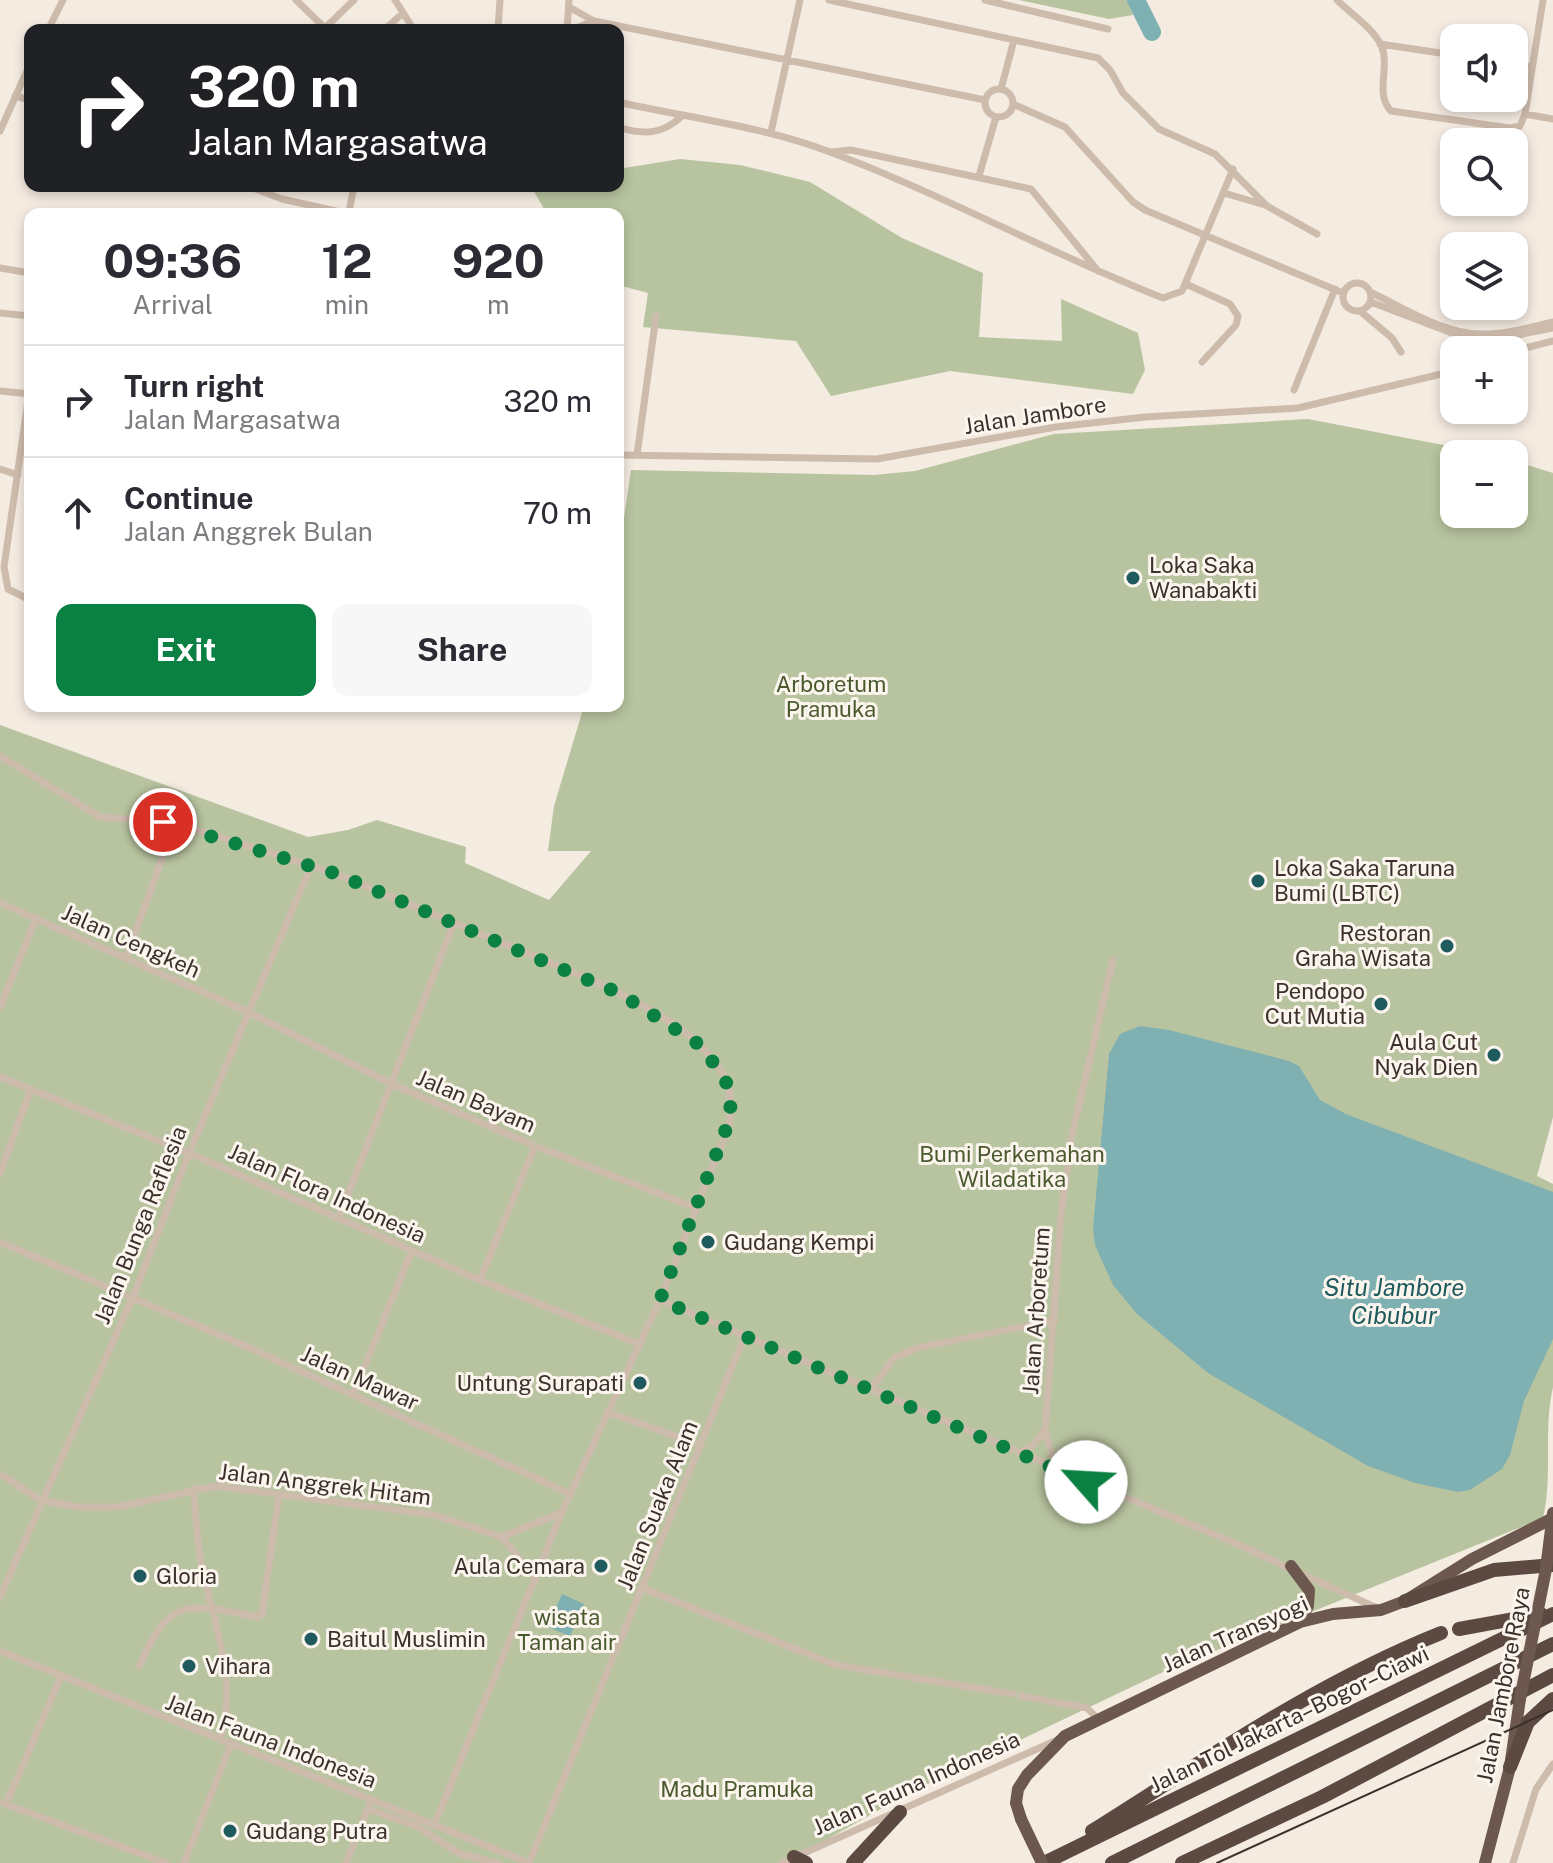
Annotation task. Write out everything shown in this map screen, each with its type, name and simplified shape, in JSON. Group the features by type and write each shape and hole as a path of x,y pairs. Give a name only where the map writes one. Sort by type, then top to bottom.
{"highway":[{"name":"Jalan Jambore Raya","path":"1485,1863 1510,1767 1550,1567 1553,1516"},
{"name":"Jalan Transyogi","path":"1042,1863 1021,1819 1016,1803 1018,1789 1027,1775 1065,1736 1300,1622 1333,1614 1381,1610 1405,1601 1472,1559 1553,1516"},
{"path":"1405,1601 1494,1570 1550,1567 1553,1557"},
{"path":"1291,1566 1309,1590 1308,1606 1300,1622"},
{"path":"1459,1629 1553,1613"},
{"name":"Jalan Tol Jakarta–Bogor–Ciawi","path":"1042,1863 1553,1613"},
{"path":"1042,1863 1296,1705 1377,1659 1441,1633"},
{"path":"1112,1863 1553,1644"},
{"path":"1182,1863 1322,1797 1553,1675"},
{"path":"1510,1767 1528,1722 1553,1699"},
{"path":"853,1863 900,1812"}],"street":[{"path":"51,24 63,0"},
{"path":"296,0 321,24"},
{"path":"331,24 354,0"},
{"path":"395,0 410,24"},
{"path":"498,24 500,0"},
{"path":"771,132 800,0"},
{"path":"829,0 1098,58 1110,70 1123,93 1159,129 1215,154 1267,206"},
{"path":"985,0 1108,29"},
{"path":"1337,0 1380,44 1384,55 1383,98 1391,111 1510,128 1520,126 1525,114 1543,0"},
{"path":"569,3 594,21 609,24"},
{"path":"569,3 569,24"},
{"path":"391,24 403,13"},
{"path":"586,24 594,21"},
{"path":"624,27 985,100"},
{"path":"1001,89 1014,40"},
{"path":"1380,44 1440,53"},
{"path":"0,131 24,77"},
{"path":"996,117 988,111 985,100 990,92 1001,89"},
{"path":"996,117 1007,114 1013,104 1011,97 1001,89"},
{"path":"15,96 24,98"},
{"path":"624,103 771,132 831,152 1099,273 1163,298 1177,295 1186,284 1233,169"},
{"path":"1013,104 1065,127 1133,202 1205,237 1339,291 1347,306 1360,311 1392,338 1401,352"},
{"path":"1525,114 1553,119"},
{"path":"624,128 652,133 673,125 682,116"},
{"path":"979,176 996,117"},
{"path":"831,152 851,150 1031,189 1099,273"},
{"path":"266,192 282,199 325,208"},
{"path":"1224,193 1267,206 1317,234"},
{"path":"0,268 24,272"},
{"path":"1294,390 1339,291 1358,282 1366,285 1372,293 1471,334 1553,325"},
{"path":"1186,284 1230,304 1238,316 1236,325 1202,362"},
{"path":"1360,311 1371,302 1372,293"},
{"path":"1371,302 1470,340 1498,339 1553,325"},
{"path":"0,313 24,315"},
{"path":"637,455 656,316"},
{"path":"1528,347 1553,341"},
{"name":"Jalan Jambore","path":"624,455 877,459 1056,427 1145,417 1298,408 1394,382 1440,374"},
{"path":"0,391 24,393"},
{"path":"24,434 5,576 8,589 24,597"},
{"path":"0,469 18,475"},
{"path":"0,756 100,817 175,823 311,866 619,993 681,1031 713,1058 729,1087 731,1116 660,1300 562,1512 435,1823"},
{"path":"126,958 175,823"},
{"name":"Jalan Bunga Raflesia","path":"0,1597 40,1500 132,1299 189,1153 311,866"},
{"name":"Jalan Cengkeh","path":"0,903 248,1012"},
{"path":"0,1007 36,919"},
{"path":"339,1217 454,923"},
{"name":"Jalan Arboretum","path":"1055,1467 1045,1430 1055,1320 1058,1241 1071,1139 1113,960"},
{"name":"Jalan Bayam","path":"248,1012 392,1084 535,1146 696,1208"},
{"name":"Jalan Flora Indonesia","path":"0,1077 189,1153 480,1280 639,1344"},
{"path":"0,1173 31,1089"},
{"path":"480,1280 535,1146"},
{"name":"Jalan Mawar","path":"0,1242 353,1395 571,1494"},
{"path":"353,1395 412,1250"},
{"path":"660,1300 1291,1566 1381,1610"},
{"path":"871,1389 894,1358 917,1348 1055,1320"},
{"name":"Jalan Suaka Alam","path":"529,1863 744,1338"},
{"path":"607,1412 701,1445"},
{"path":"1022,1452 1045,1430"},
{"path":"0,1474 40,1500"},
{"name":"Jalan Anggrek Hitam","path":"40,1500 78,1507 118,1507 194,1488 216,1486 435,1515 502,1537"},
{"path":"194,1488 201,1562 213,1608 228,1694 227,1719 220,1740"},
{"path":"139,1666 158,1627 166,1618 187,1609 213,1608 257,1617 262,1614 279,1495"},
{"path":"536,1580 502,1537 562,1512"},
{"path":"642,1588 836,1665 1087,1708 1098,1719"},
{"name":"Jalan Fauna Indonesia","path":"0,1651 529,1863"},
{"path":"61,1676 3,1803 166,1863"},
{"name":"Jalan Fauna Indonesia","path":"794,1861 1065,1736"},
{"path":"184,1863 231,1744"},
{"path":"1513,1863 1536,1789 1553,1764"},
{"path":"346,1863 371,1800"},
{"path":"368,1809 419,1827 460,1854 498,1863"}],"green space":[{"path":"1019,0 1127,0 1133,15 1109,19"},
{"path":"680,159 740,165 810,182 902,238 983,273 979,337 1062,341 1061,299 1138,333 1145,370 1133,394 950,371 831,396 796,341 643,327 648,293 624,287 624,208 544,208 534,192 624,192 624,168"},
{"name":"Bumi Perkemahan Wiladatika","path":"1308,419 1440,444 1440,528 1528,528 1528,465 1553,473 1553,1117 1537,1176 1553,1184 1553,1387 1543,1518 1161,1673 911,1792 785,1863 0,1863 0,725 308,837 348,830 377,820 466,847 465,863 549,900 591,851 548,851 554,806 582,712 624,712 624,518 631,470 874,475 915,471 1054,434"}],"water":[{"name":"Situ Jambore Cibubur","path":"1140,1026 1169,1030 1289,1061 1299,1066 1320,1100 1346,1114 1553,1192 1553,1339 1524,1401 1510,1455 1502,1469 1470,1490 1458,1492 1415,1483 1368,1466 1208,1373 1137,1314 1113,1285 1095,1245 1093,1228 1109,1054 1120,1034"},
{"path":"562,1594 584,1604 570,1636 548,1627"}],"waterway":[{"path":"1136,0 1152,32"}],"tram line":[{"path":"1217,1863 1553,1710"}],"place":[{"name":"Loka Saka Wanabakti","path":"1133,578"},
{"name":"Loka Saka Taruna Bumi (LBTC)","path":"1258,881"},
{"name":"Restoran Graha Wisata","path":"1447,946"},
{"name":"Pendopo Cut Mutia","path":"1381,1004"},
{"name":"Aula Cut Nyak Dien","path":"1494,1055"},
{"name":"Gudang Kempi","path":"708,1242"},
{"name":"Untung Surapati","path":"640,1383"},
{"name":"Aula Cemara","path":"601,1566"},
{"name":"Gloria","path":"140,1576"},
{"name":"Baitul Muslimin","path":"311,1639"},
{"name":"Vihara","path":"189,1666"},
{"name":"Gudang Putra","path":"230,1831"}],"route":[{"path":"163,822 175,823 334,873 578,974 619,993 681,1031 703,1047 719,1068 729,1087 731,1116 660,1300 744,1338 1022,1452 1086,1482"}],"park label":[{"name":"Arboretum Pramuka","path":"831,696"},
{"name":"wisata Taman air","path":"567,1630"},
{"name":"Madu Pramuka","path":"737,1789"}]}
